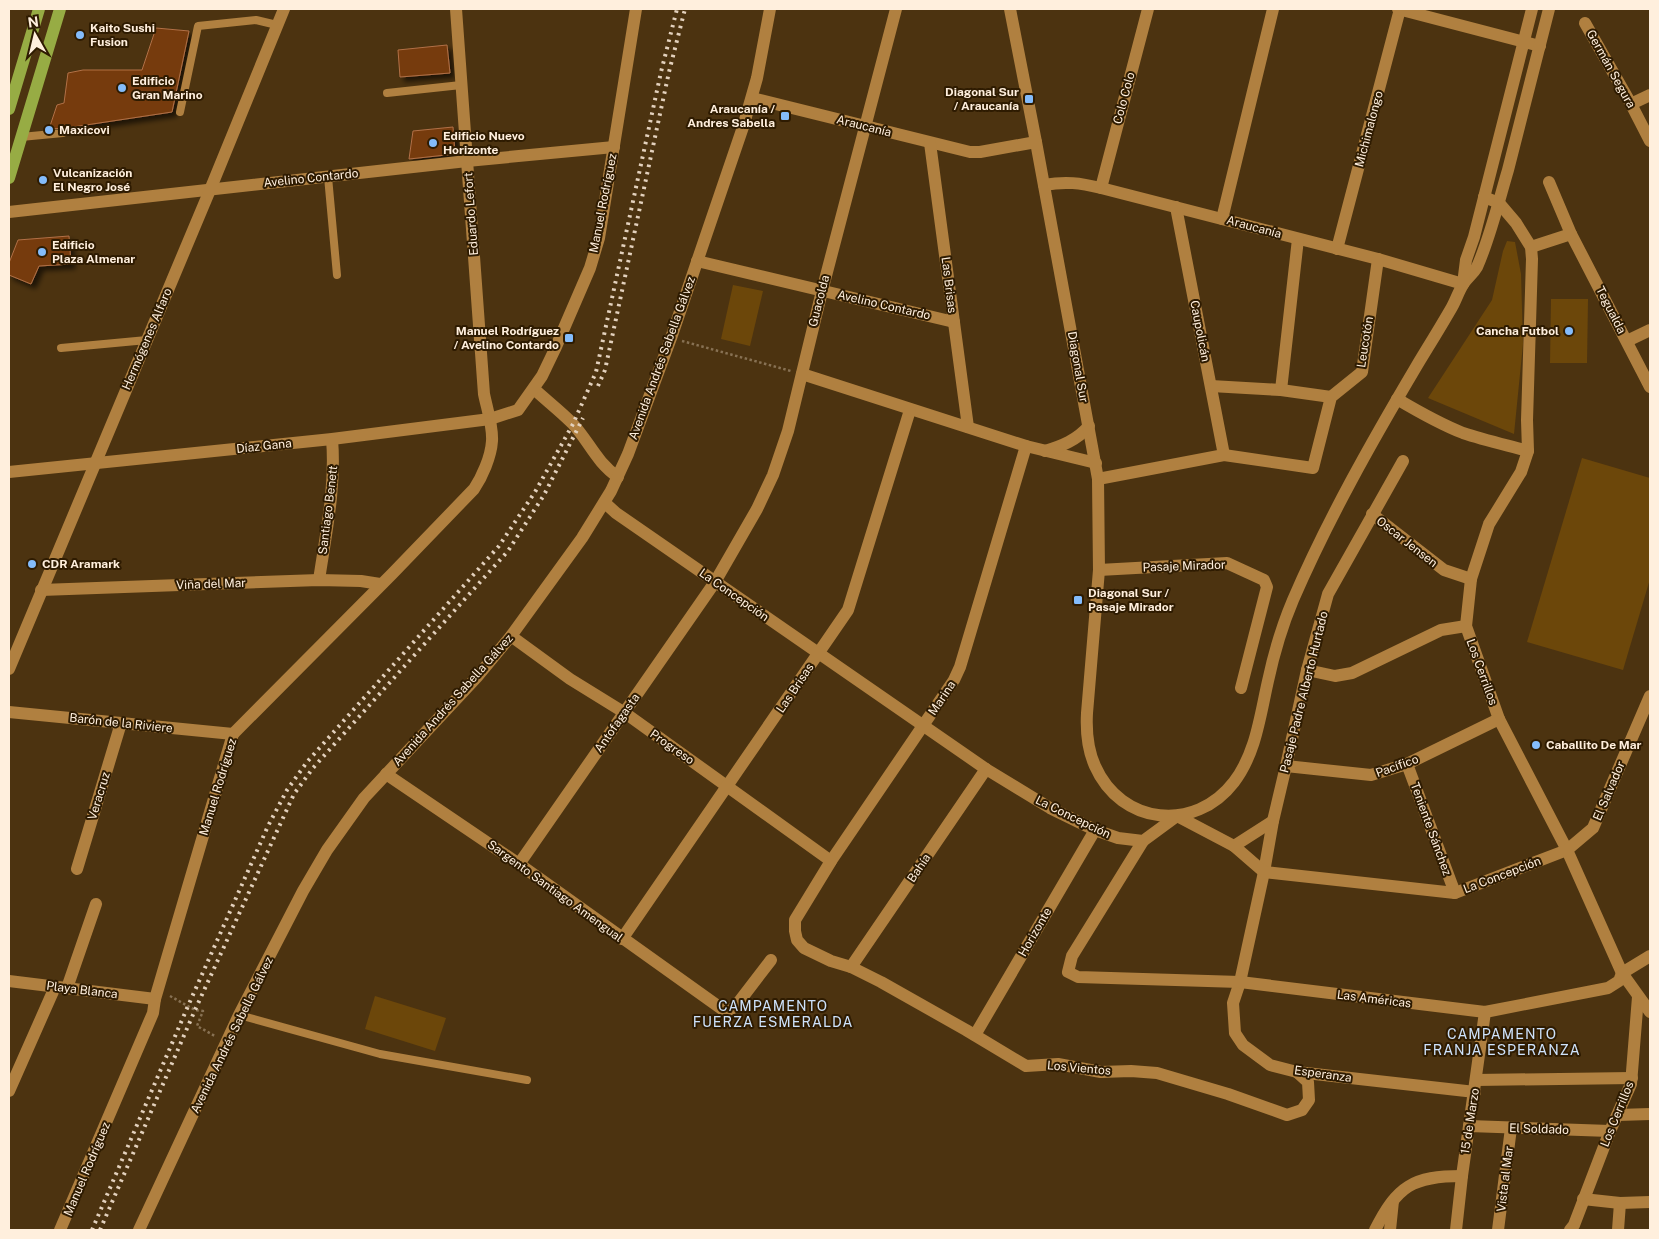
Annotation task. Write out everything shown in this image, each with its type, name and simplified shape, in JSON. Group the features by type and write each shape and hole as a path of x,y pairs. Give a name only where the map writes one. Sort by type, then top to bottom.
{"main road":[{"path":"9,110 39,9"},
{"path":"9,178 60,9"}],"street":[{"name":"Hermógenes Alfaro","path":"9,669 284,9"},
{"name":"Eduardo Lefort","path":"456,9 484,394 490,419"},
{"name":"Manuel Rodríguez","path":"518,410 534,389 559,341 590,268 599,238 636,9"},
{"name":"Avenida Andrés Sabella Gálvez","path":"138,1230 239,1015 316,868 351,815 511,636 577,546 605,502 618,477 670,338 752,98 770,9"},
{"name":"Guacolda","path":"715,582 757,509 773,475 788,431 864,126 896,9"},
{"name":"Diagonal Sur","path":"1010,9 1098,479 1099,570 1088,690 1086,730 1089,748 1102,780 1124,802 1138,810 1153,814 1177,816"},
{"name":"Colo Colo","path":"1101,188 1148,9"},
{"path":"1222,219 1273,9"},
{"path":"1399,9 1540,46"},
{"name":"Michimalongo","path":"1337,249 1399,9"},
{"path":"1143,841 1177,816 1197,811 1214,802 1230,787 1242,770 1253,746 1278,642 1293,600 1344,494 1397,399 1453,305 1463,284 1466,260 1532,9"},
{"path":"1463,284 1472,275 1478,264 1499,203 1550,9"},
{"name":"Germán Segura","path":"1585,23 1631,104 1650,142"},
{"path":"1631,104 1650,95"},
{"name":"Araucanía","path":"752,98 970,152 1036,142"},
{"name":"Las Brisas","path":"930,143 968,427"},
{"name":"Avelino Contardo","path":"9,212 467,161 614,147"},
{"name":"Araucanía","path":"1044,185 1068,182 1101,188 1378,259 1463,284"},
{"name":"Tegualda","path":"1549,182 1571,234 1650,387"},
{"name":"Los Cerrillos","path":"1484,197 1499,203 1516,223 1531,248 1526,420 1528,451 1521,472 1489,524 1471,579 1466,626 1499,719 1567,850 1622,972"},
{"name":"Caupolicán","path":"1176,207 1224,455"},
{"path":"1531,248 1571,234"},
{"path":"1281,390 1298,239"},
{"name":"Leucotón","path":"1331,397 1362,372 1378,259"},
{"name":"Avelino Contardo","path":"697,261 954,322"},
{"path":"1627,341 1650,330"},
{"path":"802,374 1026,446 1096,463"},
{"path":"1098,479 1224,455 1313,468 1331,397 1281,390 1211,386"},
{"path":"534,389 573,424 595,455 618,477"},
{"path":"1397,399 1456,430 1528,451"},
{"name":"Díaz Gana","path":"9,472 332,438 490,419 518,410"},
{"name":"Las Brisas","path":"622,939 841,623 850,604 910,410"},
{"name":"Manuel Rodríguez","path":"60,1230 153,1013 156,994 233,734 474,489 482,477 492,442 490,419"},
{"path":"1045,451 1068,443 1089,426"},
{"name":"Santiago Benett","path":"319,580 333,483 332,438"},
{"name":"Marina","path":"796,920 831,861 954,680 965,655 1026,446"},
{"name":"Pasaje Padre Alberto Hurtado","path":"1240,982 1273,821 1307,670 1328,594 1403,461"},
{"name":"La Concepción","path":"605,502 616,513 986,769 1050,808 1095,830 1118,838 1143,841"},
{"name":"Oscar Jensen","path":"1372,514 1444,570 1471,579"},
{"name":"Pasaje Mirador","path":"1099,570 1227,562 1264,580 1266,587 1241,688"},
{"name":"Viña del Mar","path":"41,590 319,580 361,581 380,584"},
{"name":"Antofagasta","path":"519,864 715,582"},
{"path":"1307,670 1335,676 1352,673 1441,630 1466,626"},
{"name":"Progreso","path":"511,636 570,679 625,713 831,861"},
{"name":"El Salvador","path":"1567,850 1594,828 1650,696"},
{"name":"Barón de la Riviere","path":"9,712 233,734"},
{"name":"Pacífico","path":"1286,766 1371,775 1407,764 1499,719"},
{"name":"Veracruz","path":"77,869 121,724"},
{"name":"Teniente Sánchez","path":"1407,764 1455,894"},
{"name":"Bahía","path":"851,967 986,769"},
{"name":"Sargento Santiago Amengual","path":"386,774 519,864 722,1009 735,1007 771,960"},
{"path":"1177,816 1234,846 1264,872"},
{"path":"1234,846 1273,821"},
{"name":"Horizonte","path":"975,1035 1095,830"},
{"name":"Las Américas","path":"1143,841 1072,956 1068,972 1078,977 1240,982 1485,1012 1608,988 1619,981 1622,972 1650,956"},
{"name":"La Concepción","path":"1264,872 1455,894 1567,850"},
{"path":"9,1091 61,988 96,904"},
{"name":"Los Vientos","path":"796,920 795,931 797,940 804,948 831,961 851,967 881,982 1026,1066 1058,1064 1101,1072 1132,1071 1157,1073 1228,1094 1287,1116 1302,1110 1309,1100 1308,1082 1297,1072"},
{"path":"1622,972 1650,1012"},
{"name":"Playa Blanca","path":"9,981 61,988 156,994"},
{"name":"Esperanza","path":"1240,982 1233,1003 1235,1033 1243,1045 1270,1064 1297,1072 1476,1086 1632,1078"},
{"name":"Los Cerrillos","path":"1573,1229 1610,1131 1632,1084 1638,997"},
{"name":"15 de Marzo","path":"1456,1230 1485,1012"},
{"path":"1618,1115 1650,1114"},
{"name":"El Soldado","path":"1469,1126 1610,1131"},
{"name":"Vista al Mar","path":"1498,1230 1511,1128"},
{"path":"1374,1230 1382,1216 1404,1188 1420,1179 1438,1176 1462,1176"},
{"path":"1583,1199 1620,1204 1650,1202"},
{"path":"1390,1230 1393,1201"},
{"path":"1618,1230 1620,1204"}],"lane":[{"path":"180,112 198,26 256,20 277,25"},
{"path":"387,93 461,85"},
{"path":"21,137 63,133"},
{"path":"328,177 337,275"},
{"path":"61,348 146,340"},
{"path":"239,1015 380,1054 527,1080"}],"path":[{"path":"670,338 802,374"},
{"path":"156,994 203,1011 197,1026 226,1042"}],"shaded area":[{"path":"1507,241 1515,242 1521,274 1523,344 1514,434 1428,398 1492,300"},
{"path":"733,285 763,291 750,346 721,339"},
{"name":"Cancha Futbol","path":"1551,299 1588,299 1587,363 1550,363"},
{"path":"1582,458 1650,478 1650,579 1623,670 1527,642"},
{"path":"375,996 446,1018 435,1051 365,1029"}],"building":[{"name":"Edificio Gran Marino","path":"156,28 189,31 172,112 49,129 57,105 64,103 68,73 83,70 142,70"},
{"path":"447,45 450,73 400,77 398,50"},
{"name":"Edificio Nuevo Horizonte","path":"453,127 455,154 409,159 413,131"},
{"name":"Edificio Plaza Almenar","path":"69,236 71,264 39,266 31,284 9,275 9,263 18,240"}],"railway":[{"path":"92,1230 188,1006 268,826 287,790 307,762 499,546 535,492 573,424 596,372 661,72 677,9"},
{"path":"598,386 605,370 669,72 685,9"},
{"path":"100,1230 195,1010 294,794 313,768 508,551 544,495 583,418"}],"place":[{"name":"Kaito Sushi Fusion","path":"80,35"},
{"name":"Edificio Gran Marino","path":"122,88"},
{"name":"Diagonal Sur / Araucanía","path":"1029,99"},
{"name":"Araucanía / Andres Sabella","path":"785,116"},
{"name":"Maxicovi","path":"49,130"},
{"name":"Edificio Nuevo Horizonte","path":"433,143"},
{"name":"Vulcanización El Negro José","path":"43,180"},
{"name":"Edificio Plaza Almenar","path":"42,252"},
{"name":"Cancha Futbol","path":"1569,331"},
{"name":"Manuel Rodríguez / Avelino Contardo","path":"569,338"},
{"name":"CDR Aramark","path":"32,564"},
{"name":"Diagonal Sur / Pasaje Mirador","path":"1078,600"},
{"name":"Caballito De Mar","path":"1536,745"}],"district":[{"name":"CAMPAMENTO FUERZA ESMERALDA","path":"773,1014"},
{"name":"CAMPAMENTO FRANJA ESPERANZA","path":"1502,1042"}]}
